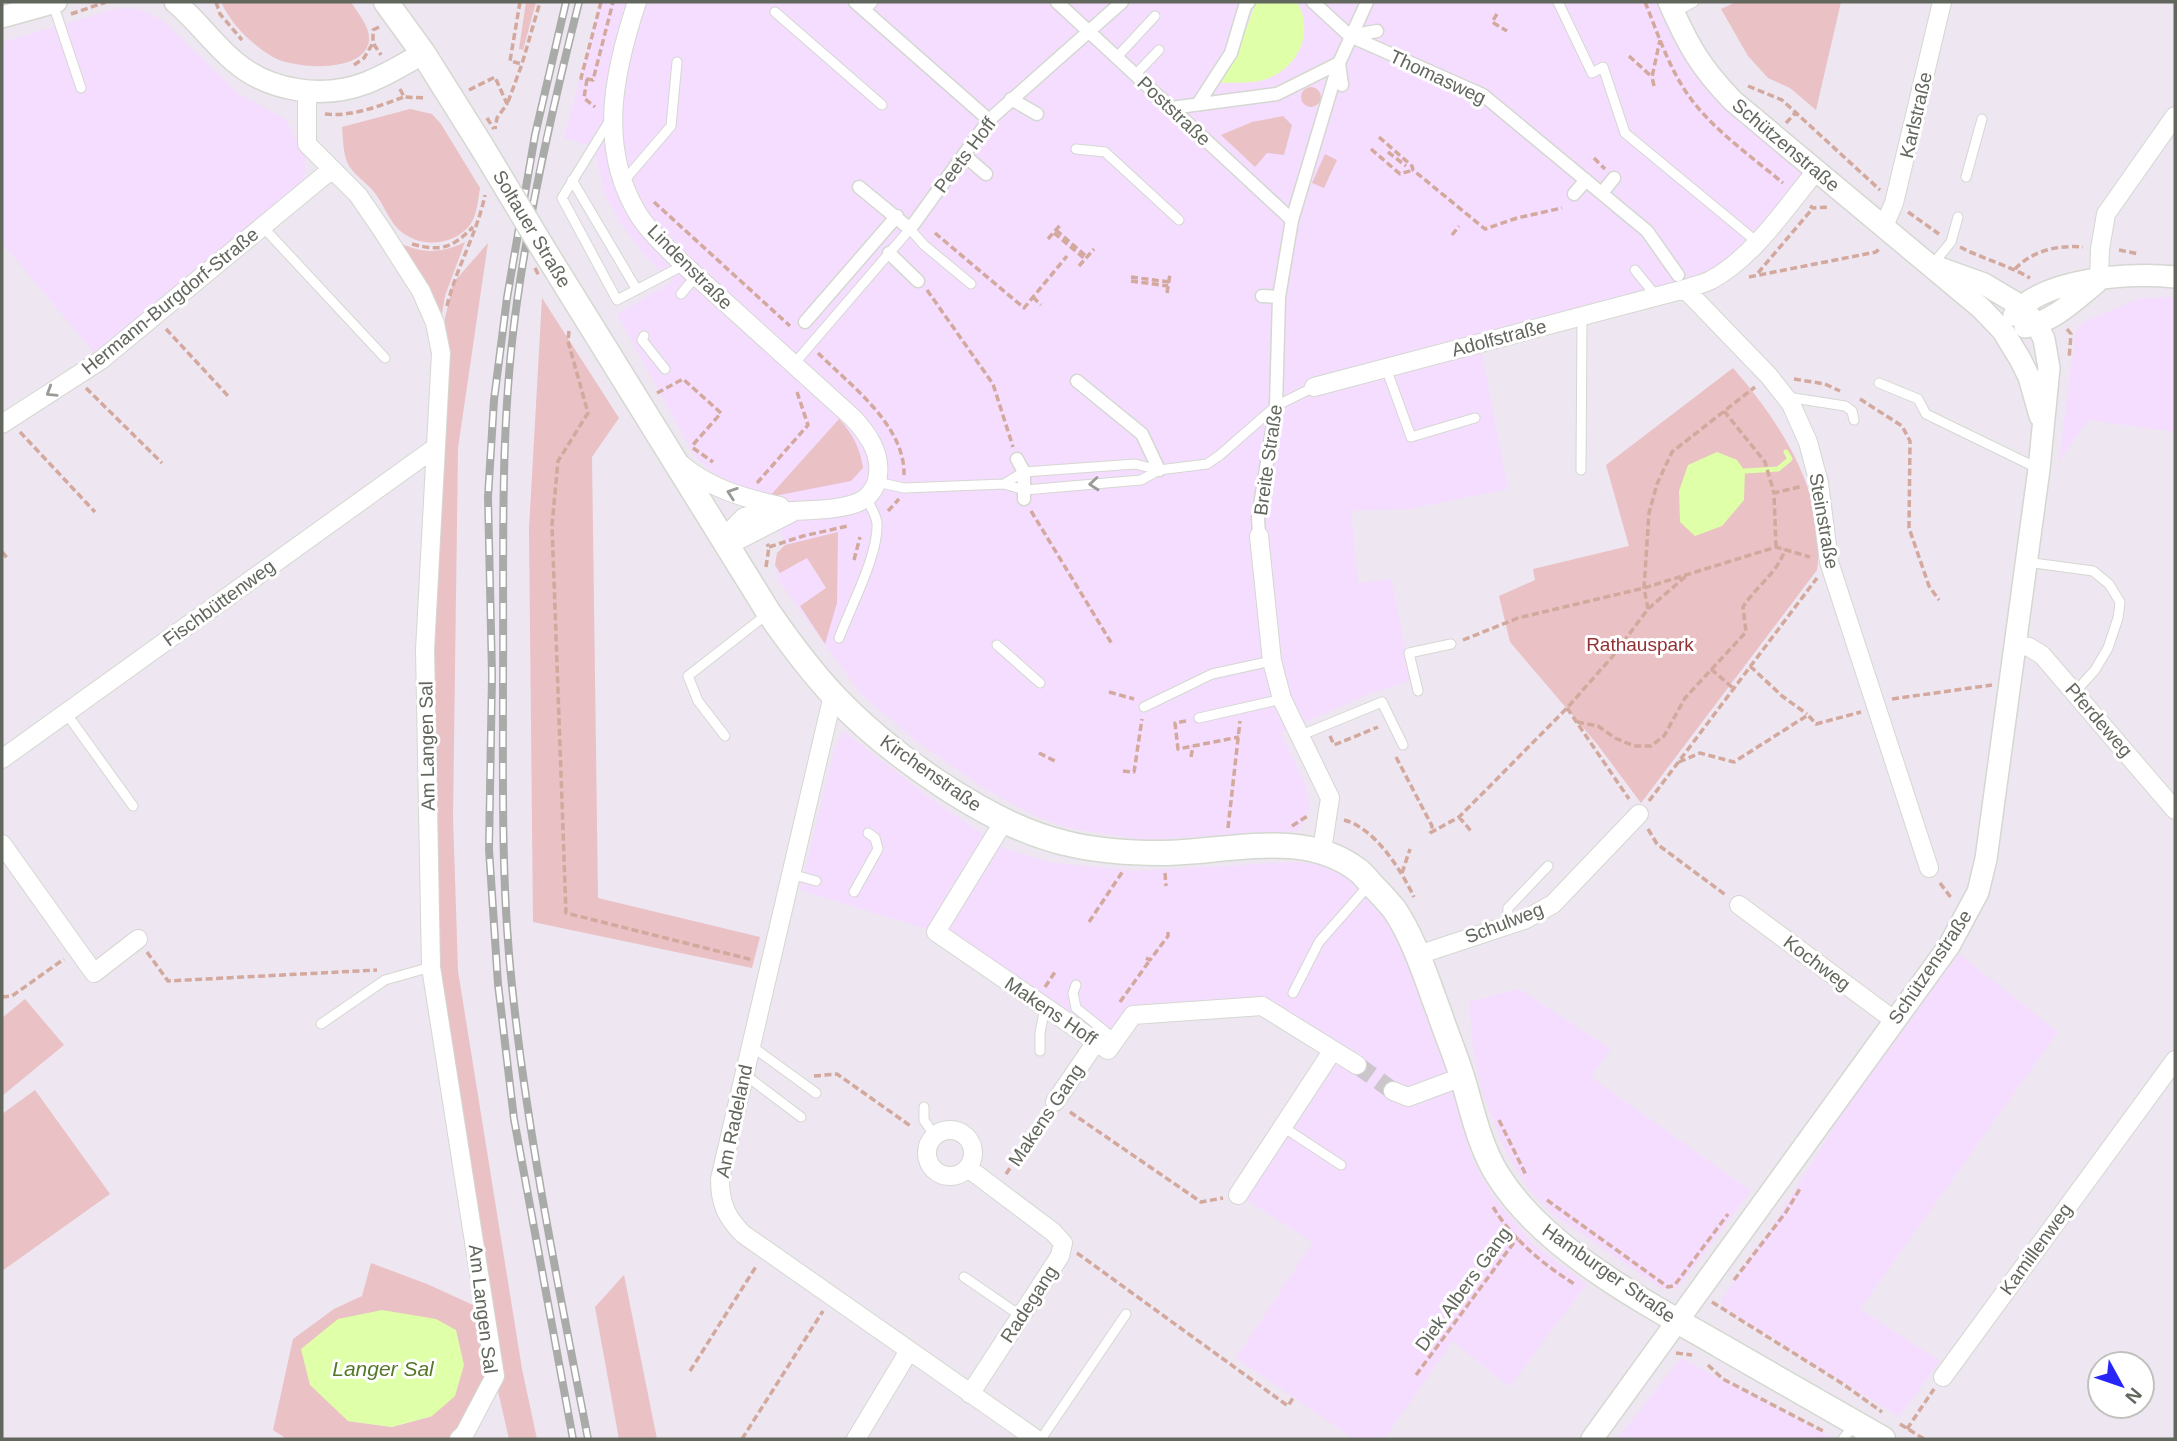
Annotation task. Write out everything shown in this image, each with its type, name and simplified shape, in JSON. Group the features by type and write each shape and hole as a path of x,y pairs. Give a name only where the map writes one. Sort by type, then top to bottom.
{"main road":[{"name":"Soltauer Straße","path":"386,2 423,52 573,296 682,453"},
{"name":"Kirchenstraße","path":"682,453 727,546 788,639 834,695 864,724 900,754 947,787 1004,821 1067,844 1165,853 1289,846 1322,850"},
{"name":"Hamburger Straße","path":"1322,850 1359,871 1394,909 1418,955 1462,1077 1481,1140 1494,1170 1511,1195 1532,1218 1574,1254 1653,1307 1869,1431"}],"street":[{"path":"2,18 54,2"},
{"path":"176,2 237,64 283,88 307,91 340,90 365,84 423,52"},
{"name":"Lindenstraße","path":"636,2 618,73 611,119 615,154 623,183 638,214 659,240 690,270 853,418 866,433 878,460 877,482"},
{"name":"Poststraße","path":"1057,2 1292,220"},
{"name":"Peets Hoff","path":"910,229 989,120 1122,2"},
{"path":"1198,104 1231,53 1245,6 1250,2"},
{"path":"1312,2 1350,36 1377,31"},
{"name":"Breite Straße","path":"1322,850 1330,798 1282,699 1272,661 1258,518 1276,406 1279,297 1292,220 1339,63 1367,2"},
{"name":"Karlstraße","path":"1878,232 1894,203 1942,2"},
{"path":"864,5 989,120"},
{"name":"Schützenstraße","path":"1671,7 1687,43 1708,75 1733,102 1817,170 1878,232 1931,265 2003,331 2029,377 2043,425"},
{"name":"Thomasweg","path":"1350,36 1483,95 1647,231 1681,282"},
{"path":"1171,108 1277,94 1339,63"},
{"name":"Breite Straße","path":"1339,63 1342,85"},
{"name":"Am Langen Sal","path":"307,91 307,144 358,195 382,230 421,291 435,323 441,353 425,650 431,967 495,1376 462,1436"},
{"path":"1011,99 1037,114"},
{"path":"2003,331 2036,325 2056,315 2099,280 2100,249 2106,214 2175,116"},
{"path":"964,155 986,174"},
{"name":"Hermann-Burgdorf-Straße","path":"5,421 100,360 332,169"},
{"name":"Adolfstraße","path":"1314,387 1656,296 1681,282 1710,280 1731,266 1757,242 1817,170"},
{"path":"1602,193 1614,178"},
{"path":"1574,194 1586,180"},
{"path":"859,187 910,229"},
{"path":"800,326 897,216"},
{"path":"889,253 918,281"},
{"name":"Schützenstraße","path":"1592,1439 1949,946 1978,891 1986,859 2008,683 2027,562 2049,368 2044,339 2021,306 1984,284 1931,265"},
{"path":"2003,331 2021,306 2041,293 2073,284 2129,275 2175,277"},
{"name":"Steinstraße","path":"1681,282 1769,376 1785,397 1808,442 1819,483 1829,562 1928,868"},
{"path":"1262,296 1279,297"},
{"path":"1077,381 1142,434 1159,470"},
{"name":"Fischbüttenweg","path":"2,759 436,447"},
{"path":"682,453 697,476 731,494 797,510"},
{"path":"1017,459 1024,472 1024,495"},
{"path":"727,546 732,529 744,517 850,505 866,498 877,482"},
{"path":"727,546 797,510"},
{"name":"Pferdeweg","path":"2014,645 2029,647 2042,655 2175,810"},
{"name":"Am Radeland","path":"834,695 720,1179 720,1197 735,1226 765,1251 1038,1439"},
{"name":"Schulweg","path":"1418,955 1524,920 1553,904 1639,814"},
{"name":"Makens Hoff","path":"1004,821 936,932 1108,1050 1133,1015"},
{"path":"2,844 94,973 138,939"},
{"name":"Kochweg","path":"1739,905 1895,1021"},
{"path":"1133,1015 1262,1006 1357,1065"},
{"name":"Makens Gang","path":"1055,1102 1096,1042"},
{"path":"1238,1195 1333,1050"},
{"name":"Kamillenweg","path":"1942,1377 2173,1070"},
{"path":"1393,1091 1408,1097 1462,1077"},
{"path":"952,1130 968,1138 973,1150 968,1168 951,1176 939,1173 929,1164 927,1158 926,1152 932,1138 940,1132 952,1130"},
{"name":"Radegang","path":"968,1168 1053,1232 1063,1243 1060,1256 970,1394"},
{"path":"856,1439 909,1351"}],"lane":[{"path":"54,2 81,88"},
{"path":"1558,2 1592,73 1603,67 1625,133 1757,242"},
{"path":"1671,7 1695,2"},
{"path":"775,12 882,105"},
{"path":"1116,58 1155,16"},
{"path":"1135,75 1158,50"},
{"path":"623,183 671,126 677,62"},
{"path":"611,119 562,198 617,300 690,270"},
{"path":"1966,177 1982,119"},
{"path":"1076,149 1105,152 1179,220"},
{"path":"572,180 637,290"},
{"path":"1931,265 1951,242 1958,217"},
{"path":"262,226 385,358"},
{"path":"910,229 924,245 971,284"},
{"name":"Peets Hoff","path":"794,365 910,229"},
{"path":"681,294 690,270"},
{"path":"1635,270 1656,296"},
{"path":"1581,470 1582,316"},
{"path":"644,337 642,340 665,369"},
{"path":"1386,368 1411,437 1475,418"},
{"path":"1880,383 1918,399 1926,414 2039,469"},
{"name":"Adolfstraße","path":"877,482 904,488 1004,484 1024,472 1135,464 1159,470 1207,464 1220,456 1276,406 1314,387"},
{"path":"1785,397 1845,406 1852,411 1854,420"},
{"name":"Adolfstraße","path":"1004,484 1024,495 1141,480 1159,470"},
{"path":"839,638 870,562 875,541 876,518 866,498"},
{"path":"2027,562 2093,571 2109,584 2120,601 2118,618 2108,648 2095,670 2075,692"},
{"path":"725,736 698,701 688,676 769,613"},
{"path":"997,645 1040,682"},
{"path":"1418,691 1409,653 1451,645"},
{"path":"1144,707 1212,674 1272,661"},
{"path":"1199,718 1282,699"},
{"path":"1299,736 1382,702 1403,745"},
{"path":"66,713 133,806"},
{"path":"854,892 878,849 875,838 868,833"},
{"path":"1507,926 1508,908 1548,866"},
{"path":"791,874 816,881"},
{"path":"1293,993 1318,943 1370,883"},
{"path":"321,1024 385,980 431,967"},
{"path":"1076,985 1073,993 1076,1008 1116,1040"},
{"path":"1041,1051 1040,1033 1045,1007"},
{"path":"751,1045 816,1093"},
{"path":"744,1074 801,1117"},
{"path":"924,1107 924,1120 932,1138"},
{"path":"1283,1127 1341,1165"},
{"path":"964,1277 1021,1316"},
{"path":"1038,1439 1126,1314"}],"path":[{"path":"216,2 220,14 243,41"},
{"path":"520,2 510,61 523,64"},
{"path":"507,104 523,64 540,2"},
{"path":"601,2 582,78 593,80 613,2"},
{"path":"1645,2 1671,65 1690,98 1707,117 1813,208 1833,207"},
{"path":"1497,14 1492,22 1507,31"},
{"path":"1654,86 1652,77 1660,38"},
{"path":"351,66 364,58 373,43"},
{"path":"1629,56 1652,77"},
{"path":"468,91 495,77"},
{"path":"584,98 587,79"},
{"path":"1738,82 1782,100 1894,203 1951,242 2030,278"},
{"path":"1379,137 1406,166"},
{"path":"1371,149 1400,174 1413,170"},
{"path":"1382,159 1390,150"},
{"path":"1390,150 1485,229 1528,215 1562,208 1515,220"},
{"path":"635,169 647,195 800,326"},
{"path":"1048,239 1061,224"},
{"path":"382,230 412,244 432,249 458,242 475,225 472,242 453,283 445,318 435,323"},
{"path":"1452,236 1459,226"},
{"path":"1056,232 1085,257"},
{"path":"1757,275 1876,252 1882,246 1878,232"},
{"path":"935,233 1024,308 1067,256"},
{"path":"1079,266 1094,248"},
{"path":"1167,293 1170,274"},
{"path":"1131,279 1167,284"},
{"path":"918,281 931,293 993,384 1017,459"},
{"path":"573,296 568,341 588,414 558,461 552,525 566,913 769,964"},
{"path":"1033,297 1041,305"},
{"path":"154,316 229,397"},
{"path":"1648,609 1644,588 1649,513 1657,484 1672,452 1769,376 1825,384 1847,394"},
{"path":"75,377 162,463"},
{"path":"657,393 683,379 721,413 682,453"},
{"path":"747,480 756,483 808,425 796,389"},
{"path":"1859,398 1902,426 1910,441 1909,528 1928,586 1939,600"},
{"path":"1724,411 1765,463 1774,493 1776,547"},
{"path":"5,421 95,512"},
{"path":"1774,493 1819,483"},
{"path":"1024,495 1112,644"},
{"path":"769,547 876,518"},
{"path":"757,532 769,547 766,567 769,576"},
{"path":"1451,645 1518,618 1644,588 1776,547 1829,562 1639,814"},
{"path":"1577,722 1598,726 1615,738 1634,746 1651,746 1664,736 1685,698 1746,632 1743,607 1754,590 1780,563 1785,549"},
{"path":"2,552 9,560"},
{"path":"1394,753 1432,826 1430,833 1459,817 1567,708 1612,657 1648,609 1688,574"},
{"path":"1750,666 1815,724 1867,710 1873,702 2008,683"},
{"path":"1711,669 1733,688"},
{"path":"1110,692 1132,697 1144,707 1134,772 1123,771"},
{"path":"1227,832 1242,708"},
{"path":"1567,708 1657,844 1739,905"},
{"path":"1677,763 1700,753 1734,762 1808,715"},
{"path":"1199,718 1175,723 1178,749 1238,737"},
{"path":"1325,725 1334,745 1380,726 1384,735"},
{"path":"1191,757 1193,746"},
{"path":"1039,752 1057,762"},
{"path":"1286,827 1306,815 1327,815 1356,823 1372,837 1402,873 1419,908"},
{"path":"1459,817 1471,831"},
{"path":"1402,873 1410,849"},
{"path":"1097,921 1091,919 1126,867 1115,865"},
{"path":"1928,868 1966,917"},
{"path":"1133,1015 1119,1004 1148,959 1168,936 1168,932"},
{"path":"138,939 168,981 389,969"},
{"path":"2,997 12,996 77,950"},
{"path":"812,1076 837,1074 932,1138"},
{"path":"1055,1102 1201,1202 1238,1195"},
{"name":"Makens Gang","path":"995,1189 1055,1102"},
{"path":"1498,1117 1527,1177"},
{"path":"1488,1199 1499,1217 1532,1218 1668,1287 1677,1282 1723,1220"},
{"path":"1532,1218 1542,1262 1583,1289"},
{"name":"Diek Albers Gang","path":"1416,1375 1532,1218"},
{"path":"1063,1243 1288,1406 1293,1398"},
{"path":"1730,1285 1759,1246"},
{"path":"690,1371 765,1251"},
{"path":"1723,1295 1716,1304 1843,1384 1869,1431"},
{"path":"742,1439 831,1297"},
{"path":"1678,1354 1694,1356"},
{"path":"1705,1363 1723,1379 1822,1431 1907,1429 1924,1439"},
{"path":"1907,1429 1942,1377"}],"shaded area":[{"path":"600,2 1669,2 1687,43 1817,170 1731,266 1480,343 1508,489 1408,509 1351,511 1358,583 1391,579 1412,680 1369,694 1281,733 1305,784 1310,808 1298,831 1143,840 1064,827 1033,815 984,788 916,741 861,694 779,581 775,565 777,553 785,545 769,497 753,494 714,474 694,455 617,314 672,282 645,256 621,224 605,195 594,147 564,138"},
{"path":"119,8 139,9 162,20 239,94 286,119 305,158 305,180 97,356 2,243 2,42"},
{"path":"2175,297 2175,432 2088,420 2059,462 2078,327 2084,322 2143,298"},
{"path":"843,731 939,805 1006,849 1054,863 1137,871 1293,862 1319,864 1351,879 1390,922 1408,961 1438,1042 1473,1160 1491,1194 1534,1245 1587,1284 1509,1387 1453,1341 1384,1439 1354,1439 1236,1358 1313,1242 1238,1195 1333,1051 1262,1006 1133,1015 1108,1050 936,932 800,890 834,750"},
{"path":"1959,954 2058,1032 1860,1309 1940,1361 1899,1417 1721,1305 1723,1297 1770,1230 1846,1108"},
{"path":"1519,989 1611,1049 1591,1077 1751,1191 1677,1289 1661,1288 1554,1215 1529,1190 1504,1148 1481,1090 1473,1049 1469,1002"},
{"path":"1681,1358 1835,1439 1617,1439"}],"green space":[{"path":"221,2 351,2 366,26 369,41 364,52 342,64 311,66 283,61 250,40 236,26"},
{"path":"526,2 536,2 523,50 519,49"},
{"path":"1736,2 1841,2 1816,110 1790,88 1768,78 1748,56 1721,9"},
{"path":"1311,87 1318,90 1321,97 1318,104 1311,107 1304,104 1301,97 1304,90"},
{"path":"410,109 432,114 441,124 480,188 476,212 470,225 448,240 422,242 400,231 378,197 346,160 342,127"},
{"path":"1283,116 1292,125 1284,155 1267,153 1255,167 1221,135 1252,122"},
{"path":"1325,154 1337,160 1324,188 1312,183"},
{"path":"465,242 445,296 442,314 402,244 434,251"},
{"path":"488,243 458,448 453,817 458,971 522,1369 537,1439 509,1439 495,1378 459,1439 287,1439 273,1430 293,1339 334,1309 362,1296 371,1263 427,1284 484,1310 431,967 425,650 441,353 453,283","holes":["433,1416 392,1427 348,1421"]},
{"path":"542,298 619,418 592,457 598,898 760,937 752,968 533,922 529,529"},
{"name":"Rathauspark","path":"1733,368 1768,412 1797,461 1808,487 1815,514 1817,570 1641,803 1597,744 1510,642 1499,596 1535,580 1533,569 1629,546 1606,465"},
{"path":"839,419 855,442 863,468 851,481 769,497"},
{"path":"838,532 837,603 825,644 800,606 826,588 807,558 780,573 775,565 777,553 785,545"},
{"path":"25,999 64,1045 2,1096 2,1018"},
{"path":"35,1090 110,1194 2,1271 2,1114"},
{"path":"624,1275 657,1439 619,1439 595,1307"}],"water":[{"path":"1256,2 1297,2 1304,24 1301,46 1289,65 1269,78 1252,82 1221,83 1239,49"},
{"path":"1717,452 1737,460 1745,471 1744,500 1722,526 1695,536 1680,522 1679,491 1688,465"},
{"name":"Langer Sal","path":"382,1310 436,1319 456,1330 464,1365 455,1396 432,1416 392,1427 348,1421 310,1385 301,1349 338,1319"}],"waterway":[{"path":"1745,471 1778,469 1790,459 1786,452"}],"tunnel":[{"path":"1357,1065 1393,1091"}],"railway":[{"path":"566,2 535,135 507,298 494,400 488,497 492,675 489,849 498,984 514,1119 573,1439"},
{"path":"579,2 536,189 511,349 504,491 503,795 506,910 519,1043 545,1214 588,1439"}]}
